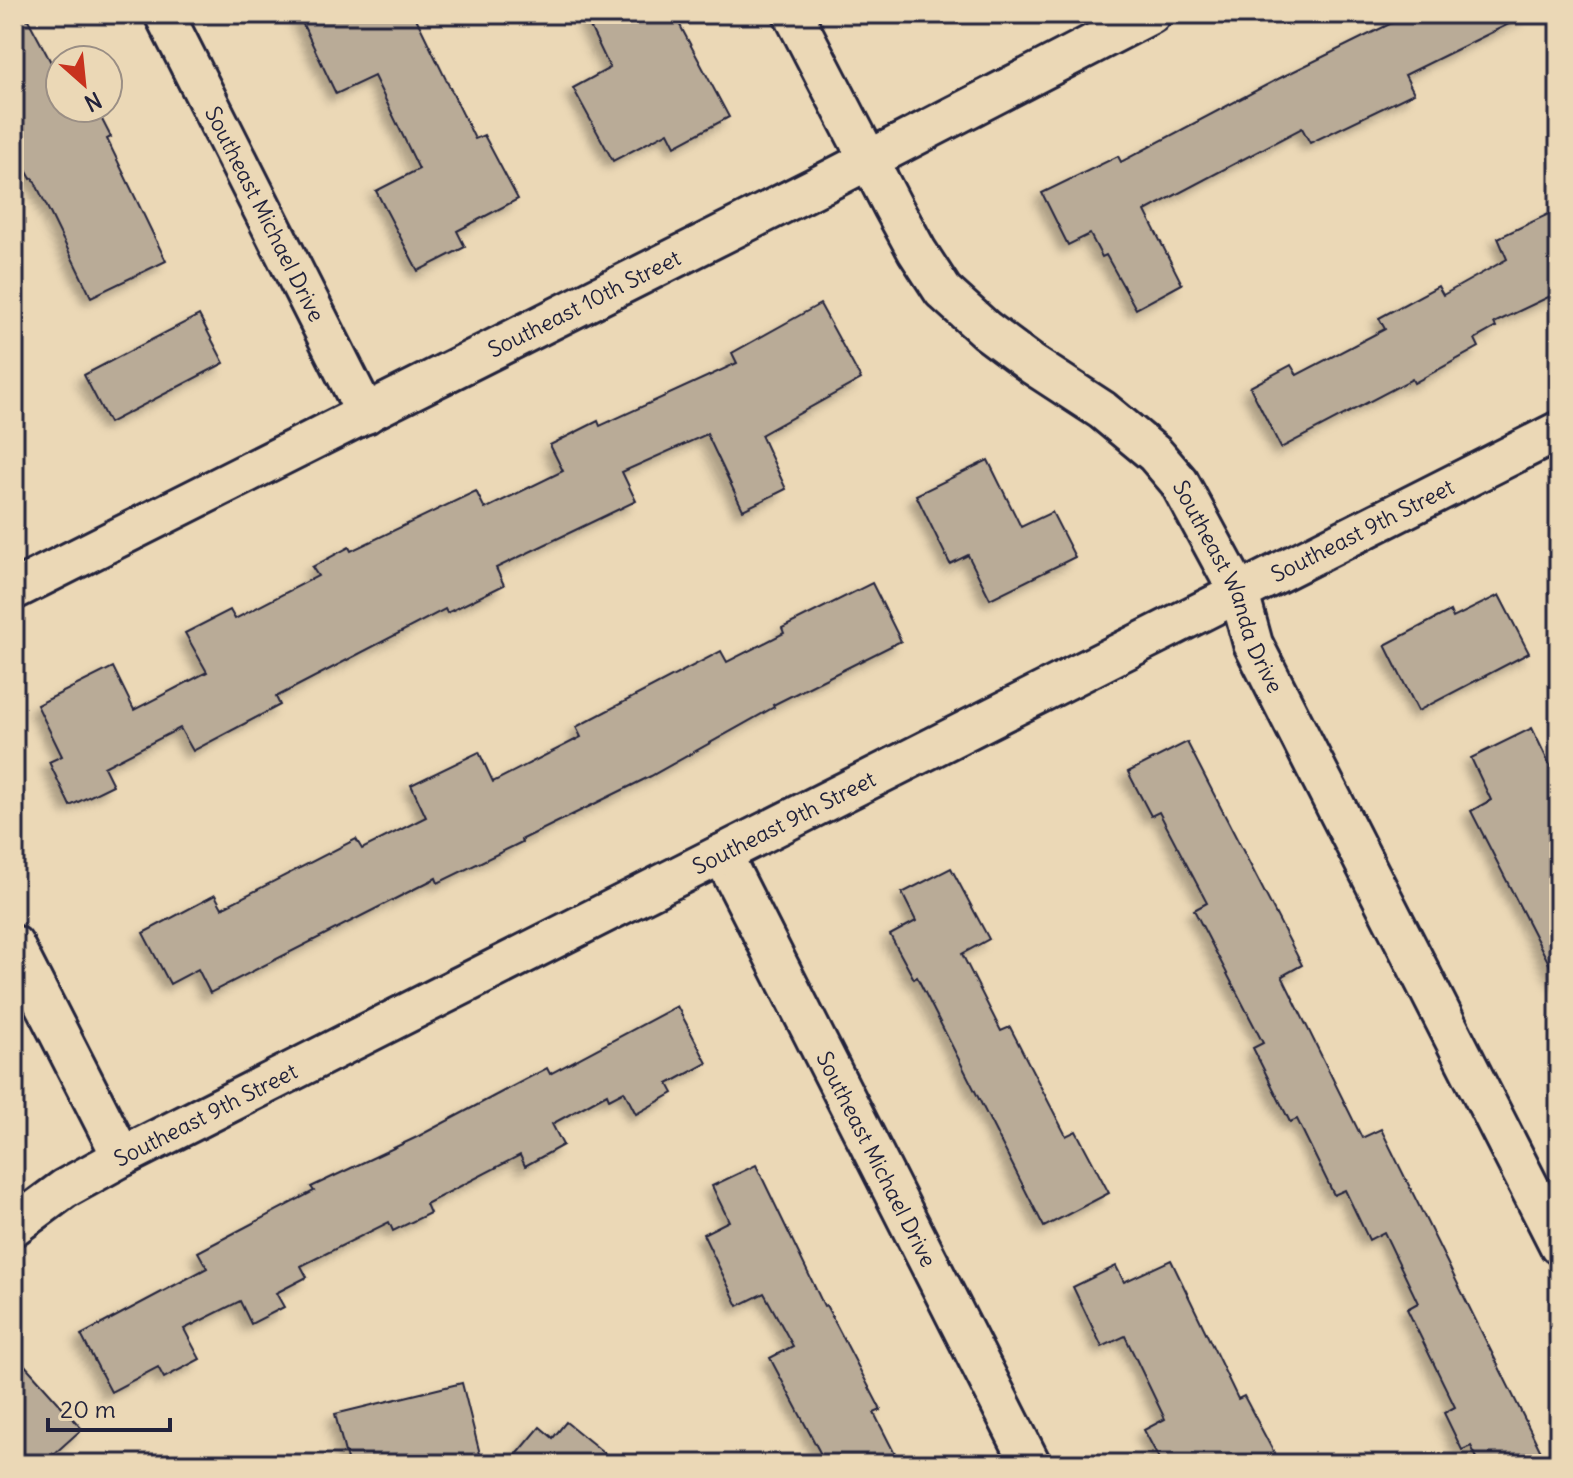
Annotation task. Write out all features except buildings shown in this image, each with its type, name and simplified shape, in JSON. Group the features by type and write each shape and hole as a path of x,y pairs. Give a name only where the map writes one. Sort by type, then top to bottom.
{"street":[{"name":"Southeast Michael Drive","path":"164,14 366,414"},
{"name":"Southeast Wanda Drive","path":"793,14 917,251 943,291 986,330 1102,410 1155,454 1179,482 1239,593 1253,644 1559,1245"},
{"name":"Southeast 10th Street","path":"14,590 1151,14"},
{"name":"Southeast 9th Street","path":"14,1226 64,1189 122,1157 1559,431"},
{"name":"Southeast Michael Drive","path":"722,854 1031,1464"},
{"path":"14,945 122,1157"}]}
